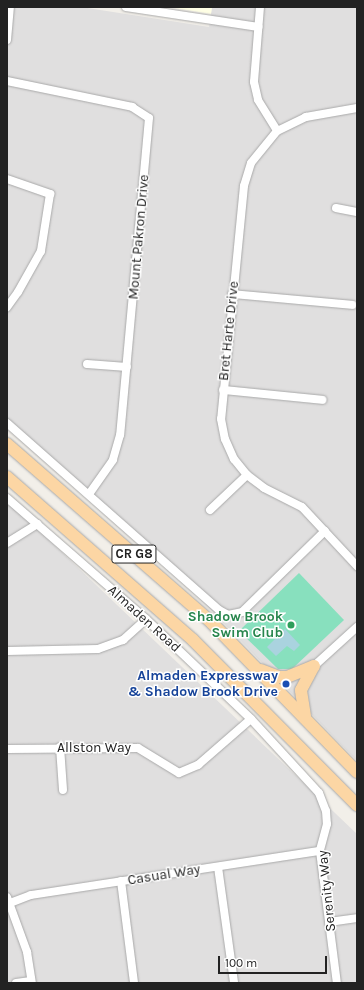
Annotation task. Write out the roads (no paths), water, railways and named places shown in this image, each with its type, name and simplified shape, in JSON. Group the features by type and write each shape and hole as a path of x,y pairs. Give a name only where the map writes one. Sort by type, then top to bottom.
{"main road":[{"name":"CR G8","path":"7,444 212,623 357,772"},
{"name":"CR G8","path":"7,477 193,640 357,805"},
{"path":"257,668 280,677 287,677 314,666"},
{"path":"305,718 301,690 314,666"}],"street":[{"path":"7,40 10,7"},
{"path":"126,7 258,28"},
{"path":"260,7 254,82 258,100 277,131"},
{"name":"Mount Pakron Drive","path":"7,82 132,107 148,118 127,367 118,445 106,472 89,494"},
{"name":"Bret Harte Drive","path":"357,108 306,117 277,131 251,163 244,186 232,294 221,419 225,439 234,459 247,475 264,488 302,507 357,566"},
{"path":"7,179 50,194 40,251 18,292 7,307"},
{"path":"336,208 357,212"},
{"path":"232,294 352,305"},
{"path":"87,364 127,367"},
{"path":"223,390 323,400"},
{"path":"7,423 219,610 232,616 242,612 325,531"},
{"path":"210,510 247,475"},
{"name":"Almaden Road","path":"7,498 146,619 252,719 312,784 324,806 327,824"},
{"path":"7,543 37,524"},
{"path":"7,651 98,649 123,640 146,619"},
{"path":"314,666 357,627"},
{"name":"Allston Way","path":"7,749 60,747 138,748 179,773 198,764 252,719"},
{"path":"60,747 63,790"},
{"name":"Serenity Way","path":"327,824 320,852 337,983"},
{"name":"Casual Way","path":"8,900 31,895 218,866 320,852"},
{"path":"218,866 234,983"},
{"path":"122,881 134,983"},
{"path":"8,900 27,952 32,982 16,983"},
{"path":"329,922 357,918"}],"water":[{"path":"285,629 300,645 294,651 287,646 276,656 267,647"}],"place":[{"name":"Shadow Brook Swim Club","path":"291,625"},
{"name":"Almaden Expressway & Shadow Brook Drive","path":"286,684"}]}
